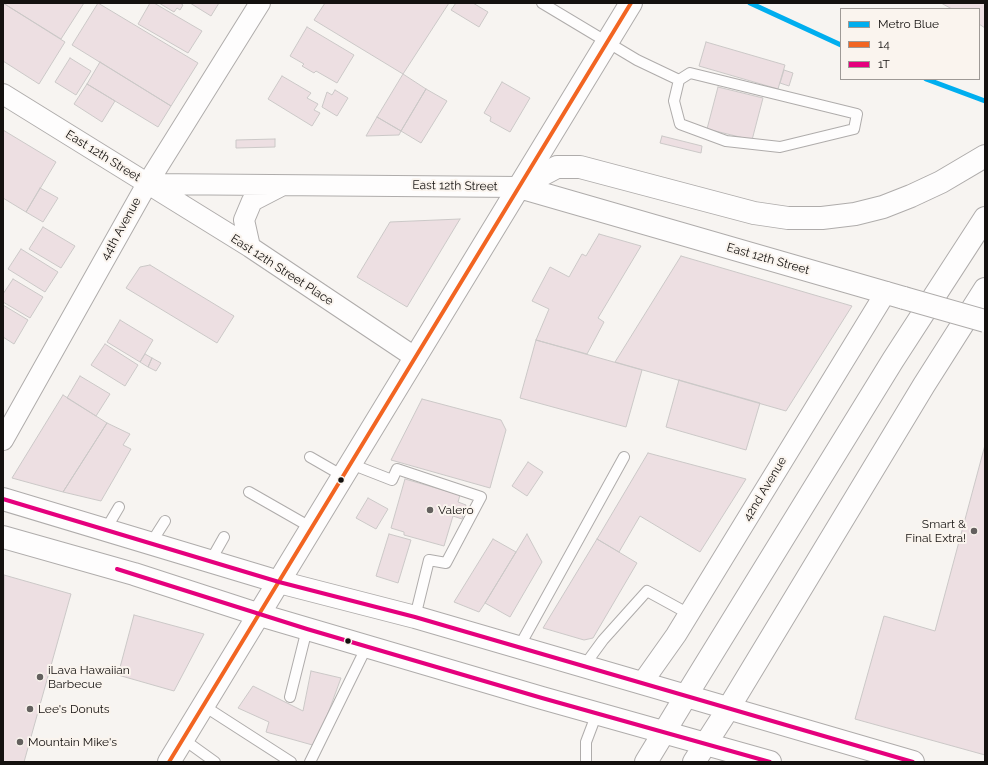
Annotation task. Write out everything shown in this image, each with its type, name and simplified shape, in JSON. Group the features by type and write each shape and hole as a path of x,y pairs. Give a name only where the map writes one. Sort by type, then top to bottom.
{"main road":[{"path":"169,762 260,615 631,3"},
{"path":"519,187 557,167 580,168 754,213 788,218 822,218 855,214 911,196 941,182 985,156"},
{"name":"East 12th Street","path":"519,187 985,321"},
{"path":"646,762 893,360 985,218"},
{"path":"694,762 728,709 924,385 985,289"},
{"path":"3,499 211,560 280,582 415,617 913,762"},
{"path":"3,537 134,574 307,629 770,762"}],"street":[{"name":"44th Avenue","path":"3,440 147,184 260,3"},
{"name":"East 12th Street","path":"3,94 147,184 519,187"},
{"name":"East 12th Street Place","path":"147,184 250,248 416,358"},
{"path":"250,248 244,220 252,201 285,184"},
{"name":"42nd Avenue","path":"642,683 689,614 895,295"}],"lane":[{"path":"542,3 637,60 679,80"},
{"path":"690,73 857,114 854,129 780,147 726,141 680,124 674,101 679,80 690,73"},
{"path":"310,457 347,470 392,480 397,469 481,497 446,563 429,560 415,617"},
{"path":"519,647 624,457"},
{"path":"249,492 312,528"},
{"path":"106,529 119,507"},
{"path":"151,543 165,521"},
{"path":"211,560 224,537"},
{"path":"584,666 647,590 689,614"},
{"path":"290,697 307,629"},
{"path":"310,762 367,646"},
{"path":"204,706 291,762"},
{"path":"586,762 586,742 597,713"},
{"path":"183,739 215,762"}],"building":[{"path":"3,3 65,42 39,84 3,61"},
{"path":"3,3 84,3 61,39"},
{"path":"98,3 198,63 171,106 72,45"},
{"path":"150,3 154,3 202,31 188,53 138,24"},
{"path":"159,3 180,3 183,5 180,10 177,8 174,12"},
{"path":"190,3 219,3 211,16"},
{"path":"325,3 449,3 403,74 314,20"},
{"path":"456,3 473,3 488,12 479,27 451,10"},
{"path":"941,3 985,3 985,28 980,25 980,8 950,8"},
{"path":"307,27 354,55 337,83 316,71 314,73 302,66 304,64 290,56"},
{"path":"706,42 785,65 778,89 699,66"},
{"path":"70,58 91,71 76,95 55,82"},
{"path":"100,62 171,106 158,127 87,84"},
{"path":"784,70 793,73 789,86 780,83"},
{"path":"403,74 426,89 401,131 377,117"},
{"path":"282,76 311,93 307,98 318,104 314,110 320,113 312,126 268,99"},
{"path":"502,82 530,98 510,132 490,121 491,117 484,113"},
{"path":"87,84 115,101 102,122 74,104"},
{"path":"718,87 763,98 752,140 707,129"},
{"path":"426,89 447,101 421,143 401,131"},
{"path":"335,90 348,98 337,116 322,107 327,92 332,95"},
{"path":"377,117 401,131 399,135 366,136"},
{"path":"3,130 56,162 26,212 3,198"},
{"path":"662,136 702,146 701,153 660,143"},
{"path":"275,139 275,147 236,148 236,140"},
{"path":"40,188 58,198 43,222 26,212"},
{"path":"460,219 407,307 357,277 390,222"},
{"path":"43,227 75,246 61,268 29,249"},
{"path":"599,234 641,246 598,318 604,322 587,354 536,340 549,309 532,301 550,267 569,277 582,254 586,256"},
{"path":"21,249 58,272 45,292 8,269"},
{"path":"681,256 852,306 786,411 615,362"},
{"path":"150,265 234,316 217,343 126,288 140,267"},
{"path":"13,279 43,297 30,318 3,302 3,294"},
{"path":"3,305 28,320 14,344 3,337"},
{"path":"120,320 153,340 140,362 107,342"},
{"path":"536,340 642,370 626,427 520,398"},
{"path":"105,344 138,365 125,386 91,365"},
{"path":"145,354 152,358 148,367 140,362"},
{"path":"152,358 161,363 156,371 148,367"},
{"path":"80,376 110,394 96,416 67,398"},
{"path":"679,380 760,403 746,450 666,427"},
{"path":"63,395 107,423 63,492 12,478"},
{"path":"422,399 501,420 506,430 490,488 391,460"},
{"path":"107,423 130,434 123,445 131,449 101,501 63,492"},
{"name":"Smart & Final Extra!","path":"985,445 985,755 855,719 884,616 935,631"},
{"path":"648,453 746,479 700,552 640,516 619,552 597,539"},
{"path":"528,462 543,472 527,496 512,486"},
{"name":"Valero","path":"405,479 460,495 458,502 466,505 462,519 453,516 444,546 404,535 404,532 391,528"},
{"path":"368,498 388,509 376,529 356,518"},
{"path":"389,534 411,540 398,583 376,576"},
{"path":"527,534 542,562 510,617 485,603"},
{"path":"493,539 516,552 479,612 454,602"},
{"path":"597,539 637,563 593,638 584,640 543,628"},
{"path":"4,575 71,594 24,762 3,762"},
{"path":"134,615 204,634 174,691 118,675"},
{"path":"311,671 341,678 316,746 266,732 269,722 238,708 253,686 303,711"}],"metro line":[{"name":"Blue","path":"750,3 840,45"},
{"name":"Blue","path":"929,80 985,101"}],"transit line":[{"name":"14","path":"169,762 631,3"},
{"name":"1T","path":"3,499 279,582 415,617 913,762"},
{"name":"1T","path":"117,569 307,629 542,698 770,762"}],"place":[{"name":"Valero","path":"430,510"},
{"name":"Smart & Final Extra!","path":"974,531"},
{"name":"iLava Hawaiian Barbecue","path":"40,677"},
{"name":"Lee's Donuts","path":"30,709"},
{"name":"Mountain Mike's","path":"20,742"}]}
